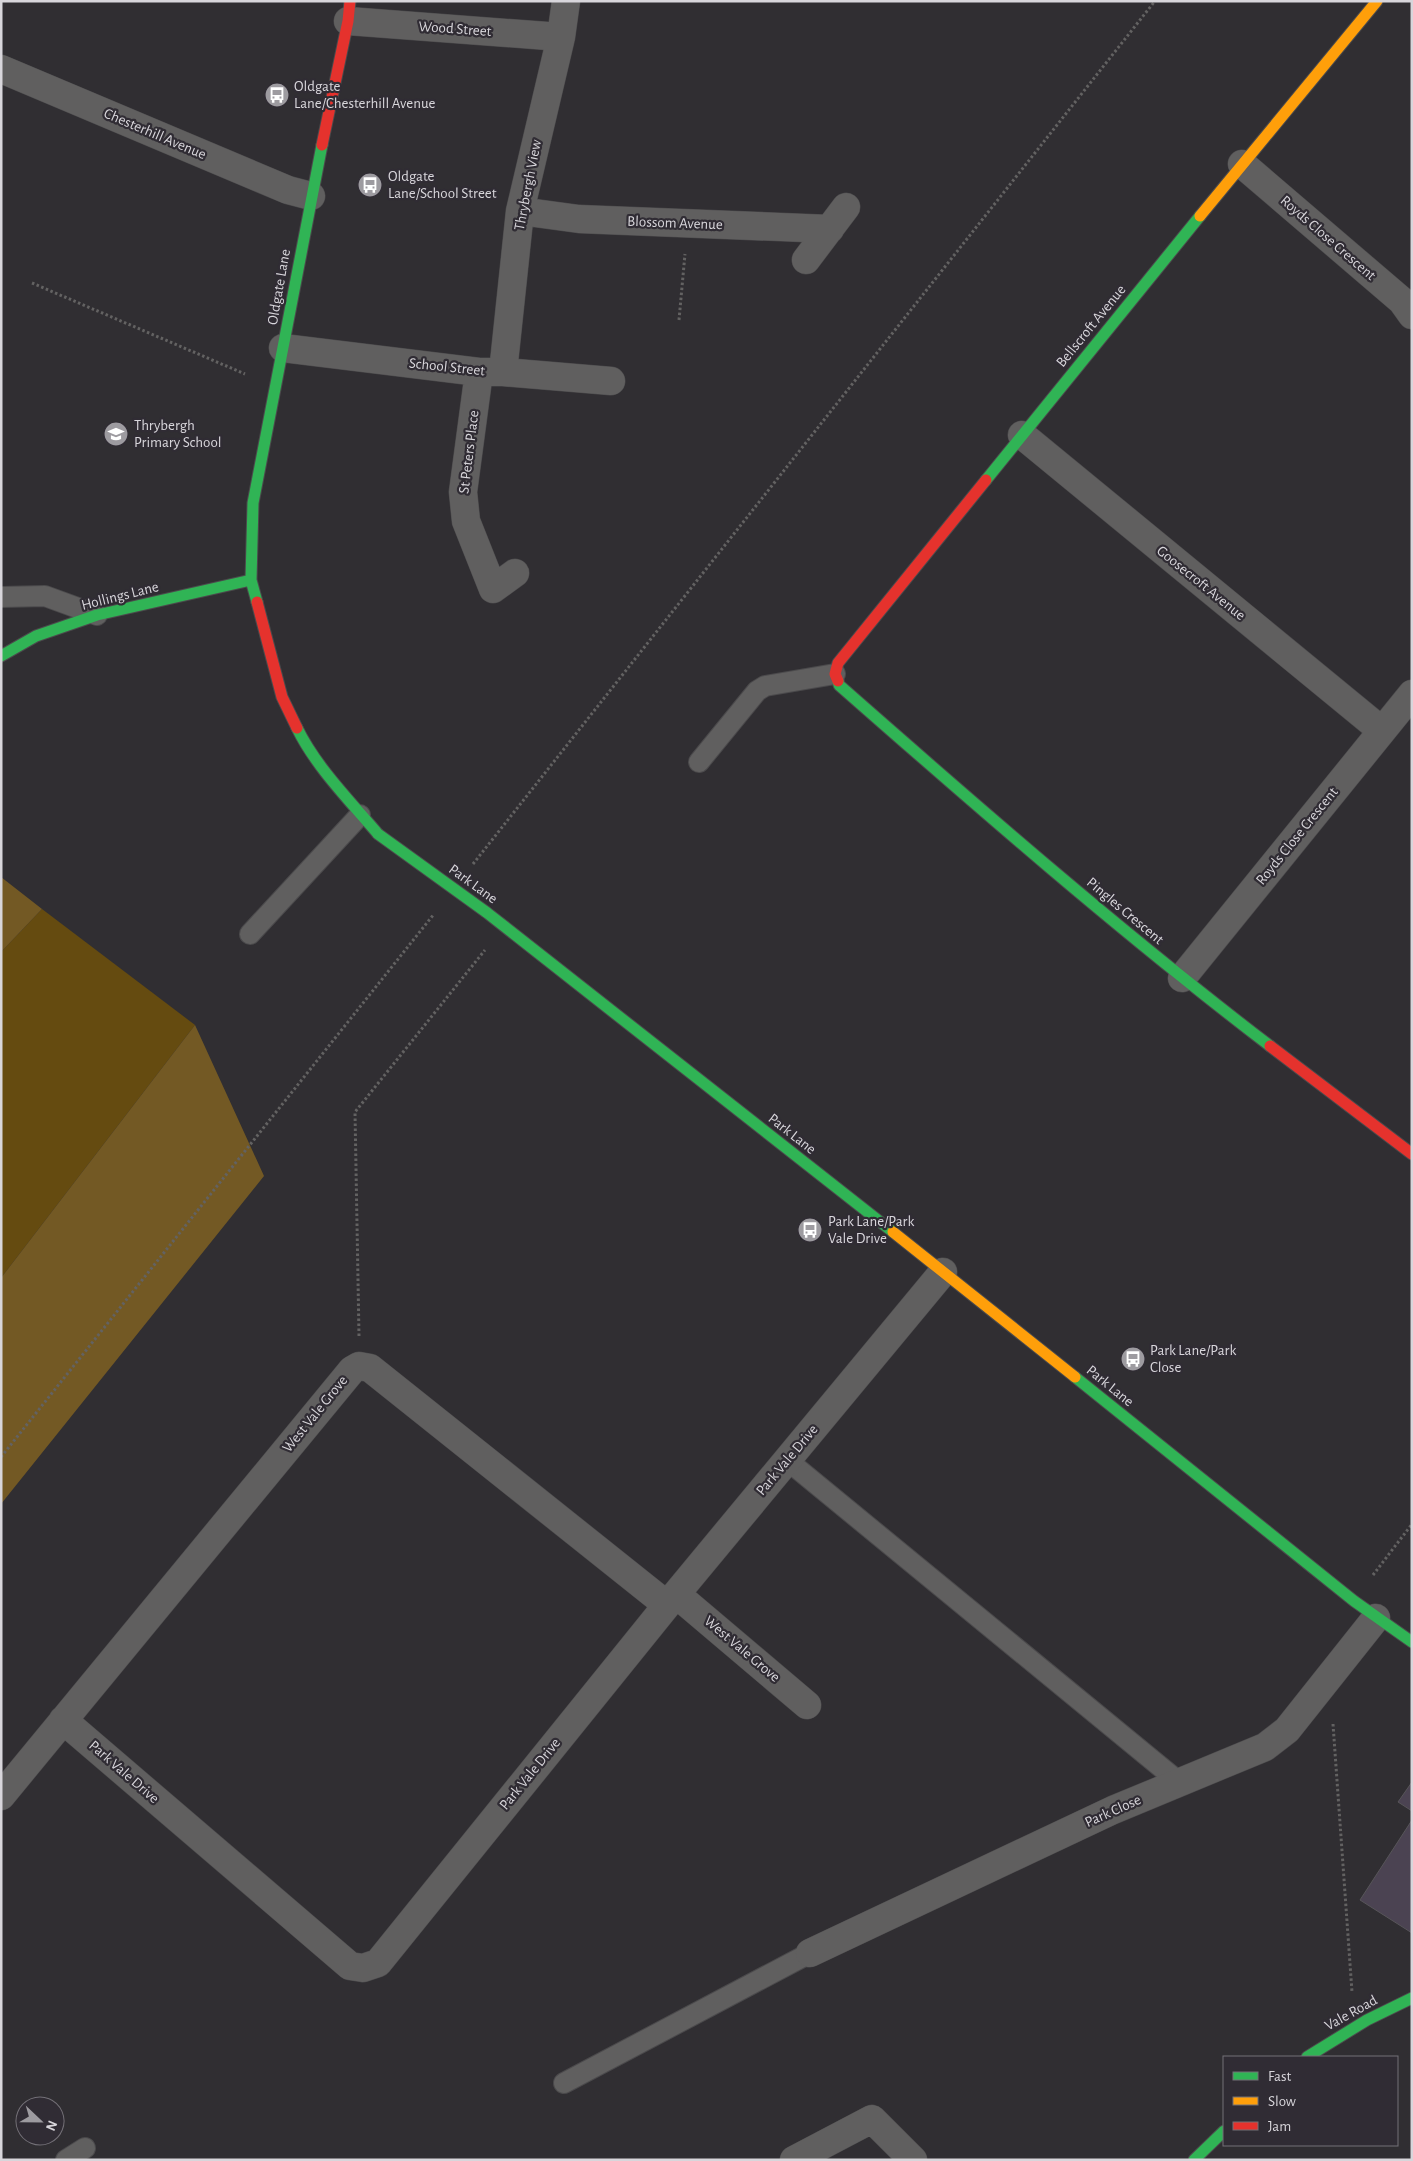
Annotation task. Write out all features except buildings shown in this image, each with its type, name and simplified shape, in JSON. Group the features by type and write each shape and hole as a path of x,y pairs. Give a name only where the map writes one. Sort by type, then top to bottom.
{"street":[{"name":"Thrybergh View","path":"491,372 520,211 561,36 566,1"},
{"name":"Bellscroft Avenue","path":"835,674 838,663 1242,164 1377,1"},
{"name":"Wood Street","path":"349,11 561,36"},
{"name":"Oldgate Lane","path":"251,580 253,503 311,196 349,11"},
{"name":"Chesterhill Avenue","path":"1,69 288,190 311,196"},
{"name":"Royds Close Crescent","path":"1242,164 1402,301 1412,315"},
{"path":"806,260 846,207"},
{"name":"Blossom Avenue","path":"520,211 579,219 830,229"},
{"name":"School Street","path":"283,348 491,372 611,381"},
{"name":"St Peters Place","path":"491,372 463,492 466,521 493,590 515,573"},
{"name":"Goosecroft Avenue","path":"1022,435 1381,730"},
{"name":"Hollings Lane","path":"1,656 36,636 97,616 251,580"},
{"name":"Park Lane","path":"251,580 282,697 304,742 378,834 504,926 943,1272 1354,1601 1412,1642"},
{"name":"Pingles Crescent","path":"835,674 839,685 984,813 1182,978 1412,1154"},
{"name":"Royds Close Crescent","path":"1182,978 1412,694"},
{"name":"Park Vale Drive","path":"63,1720 350,1966 363,1968 378,1963 671,1599 943,1272"},
{"name":"West Vale Grove","path":"1,1796 352,1370 359,1366 370,1368 807,1705"},
{"name":"Park Close","path":"810,1953 1104,1814 1265,1747 1287,1730 1376,1618"},
{"name":"Vale Road","path":"1309,2056 1355,2027 1412,1998"},
{"path":"794,2160 872,2119 913,2160"},
{"path":"1194,2160 1223,2132"}],"lane":[{"path":"1,597 45,596 97,616"},
{"path":"699,762 757,691 765,686 835,674"},
{"path":"250,934 360,814"},
{"path":"787,1460 1179,1782"},
{"path":"564,2083 810,1953"},
{"path":"66,2160 85,2148"}],"path":[{"path":"468,870 1155,1"},
{"path":"679,320 687,224"},
{"path":"32,283 249,375"},
{"path":"1,1457 438,909"},
{"path":"359,1366 355,1112 504,926"},
{"path":"1354,1601 1412,1524"},
{"path":"1330,1676 1355,2027"}],"shaded area":[{"path":"1,877 42,909 1,952"},
{"path":"42,909 195,1025 1,1278 1,952"},
{"path":"195,1025 264,1176 1,1504 1,1278"}],"traffic: fast":[{"path":"257,602 251,580 253,503 322,145"},
{"path":"986,480 1200,216"},
{"path":"1,656 36,636 97,615 251,580"},
{"path":"838,681 839,685 1052,869 1214,1003 1270,1046"},
{"path":"297,728 324,770 378,834"},
{"path":"378,834 486,912"},
{"path":"486,912 893,1232"},
{"path":"1075,1377 1354,1601 1412,1642"},
{"path":"1309,2056 1367,2020 1412,1998"},
{"path":"1194,2160 1223,2132"}],"traffic: slow":[{"path":"1200,216 1377,1"},
{"path":"893,1232 1075,1377"}],"traffic: jam":[{"path":"322,145 348,21 350,1"},
{"path":"838,681 835,674 838,663 986,480"},
{"path":"257,602 282,697 297,728"},
{"path":"1270,1046 1412,1154"}],"place":[{"name":"Oldgate Lane/Chesterhill Avenue","path":"277,95"},
{"name":"Oldgate Lane/School Street","path":"370,185"},
{"name":"Thrybergh Primary School","path":"116,434"},
{"name":"Park Lane/Park Vale Drive","path":"810,1230"},
{"name":"Park Lane/Park Close","path":"1133,1359"}]}
